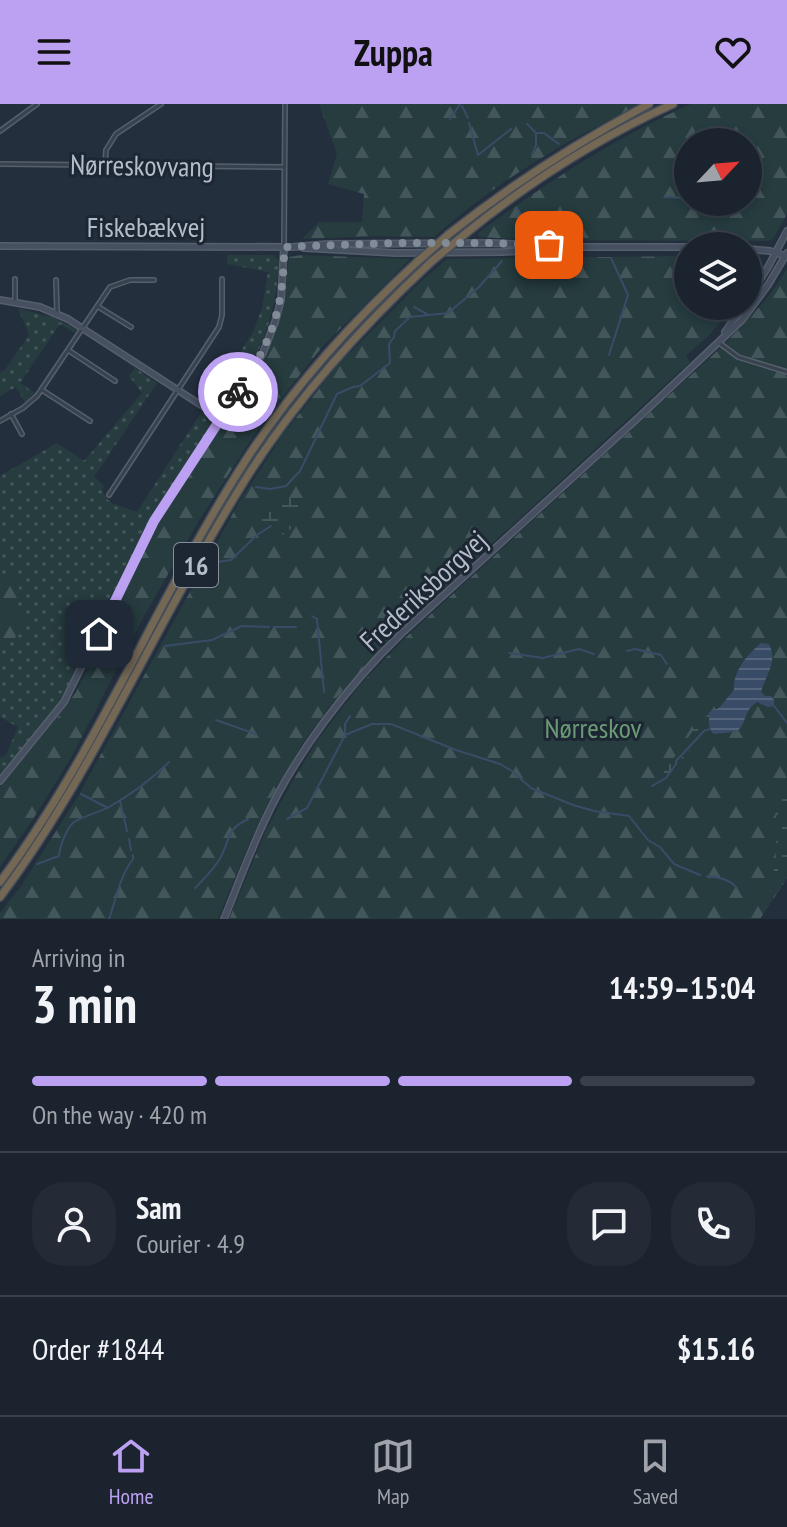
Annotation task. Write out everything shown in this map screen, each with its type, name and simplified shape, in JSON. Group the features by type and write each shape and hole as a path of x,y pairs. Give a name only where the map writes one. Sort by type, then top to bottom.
{"highway":[{"name":"16","path":"0,882 50,809 78,761 207,524 246,461 324,357 381,295 449,234 548,162 649,104"},
{"name":"16","path":"0,897 87,765 216,528 271,440 305,394 388,301 505,202 616,132 673,104"}],"street":[{"path":"0,131 37,104"},
{"path":"105,165 106,150 116,134 161,104"},
{"path":"0,781 64,702 154,521 255,368 271,333 281,300 285,104"},
{"name":"Nørreskovvang","path":"0,164 284,167"},
{"path":"762,276 787,231"},
{"name":"Fiskebækvej","path":"0,246 292,247 491,243 674,247"},
{"name":"Fiskebækvej","path":"292,247 396,253 503,252 579,247"},
{"path":"762,251 786,255"},
{"name":"Frederiksborgvej","path":"224,919 265,820 302,755 349,691 402,633 743,319 786,255"},
{"path":"15,279 15,301"},
{"path":"109,495 219,327 222,279"},
{"path":"56,280 57,313"},
{"path":"0,421 32,401 110,287 123,281 154,280"},
{"path":"0,300 57,313 221,418"},
{"path":"97,306 131,327"},
{"name":"Frederiksborgvej","path":"718,342 733,320"},
{"path":"718,342 738,357 787,372"},
{"path":"68,350 115,381"},
{"path":"41,389 90,421"},
{"path":"11,414 22,434"}],"green space":[{"path":"319,104 641,104 533,163 482,198 434,237 302,239 319,222 362,222 364,194 328,184 337,154"},
{"path":"691,104 787,104 787,214 773,239 767,241 762,241 762,232 674,232 674,241 479,237 478,233 607,147"},
{"path":"227,255 273,255 279,261 271,315 257,353 149,523 64,694 0,775 0,758 6,755 18,727 0,717 0,476 57,443 84,461 142,393 129,376 135,368 157,383 94,477 104,486 102,490 107,499 137,512 253,332 262,308 268,272 227,264"},
{"path":"674,256 674,320 722,320 686,356 690,362 396,632 331,704 303,743 268,803 218,919 0,919 0,913 21,886 77,798 238,504 284,433 337,366 447,259"},
{"path":"289,257 410,259 323,346 264,420 203,514 145,614 72,756 0,867 0,787 76,692 156,526 262,363 278,322"},
{"name":"Nørreskov","path":"787,269 787,878 760,919 229,919 267,828 291,784 317,741 359,686 404,639 715,353 747,320 762,320 762,304"},
{"path":"18,308 54,318 77,329 75,333 60,324 20,383 35,393 25,402 16,387 0,396 0,372 5,370 29,335"},
{"path":"284,497 297,499 302,507 300,513 286,532 269,537 262,522 263,511 270,503"},
{"path":"0,576 14,579 17,583 21,597 14,603 25,620 23,624 16,624 16,629 21,632 0,646"},
{"path":"710,712 709,727 714,734 698,743 657,782 692,732"},
{"path":"787,777 787,878 776,894 769,890 776,857 778,802"}],"water":[{"path":"761,643 769,644 772,657 761,692 771,696 774,706 757,702 739,729 714,734 709,727 710,712 719,708 734,690 742,664"}],"waterway":[{"path":"450,119 460,104"},
{"path":"462,106 468,118"},
{"path":"469,123 478,155 511,129"},
{"path":"527,124 536,133 532,155"},
{"path":"537,133 544,133 559,144"},
{"path":"665,197 674,197"},
{"path":"517,208 529,227 528,233"},
{"path":"609,355 628,295 611,258"},
{"path":"256,487 270,489 286,486 300,471 337,394 360,386 390,363 389,344 395,331 410,317 448,313 478,288 502,261"},
{"path":"414,307 427,314"},
{"path":"210,563 231,560 271,526"},
{"path":"312,616 317,619 324,692"},
{"path":"165,646 212,640 242,626 269,627"},
{"path":"274,627 296,627"},
{"path":"509,653 543,658 579,649 594,654"},
{"path":"627,651 635,649 661,655 667,664"},
{"path":"774,706 787,723"},
{"path":"350,716 345,724 345,735 372,724 391,724 500,764 531,788 573,805 629,816 648,840 660,847 674,864 700,875"},
{"path":"216,720 256,734"},
{"path":"652,786 666,778 676,761 704,731 710,729"},
{"path":"287,819 307,808 344,737"},
{"path":"37,864 59,856 64,838 74,822 125,797 169,762"},
{"path":"81,794 108,808"},
{"path":"120,801 127,831"},
{"path":"195,888 221,857 232,831 248,819"},
{"path":"129,839 131,850"},
{"path":"109,919 133,855"},
{"path":"707,876 723,879 737,888"}],"way so far":[{"path":"238,392 263,353 275,322 281,300 284,247 395,243 549,245"}],"route":[{"path":"99,634 154,521 238,392"}]}
